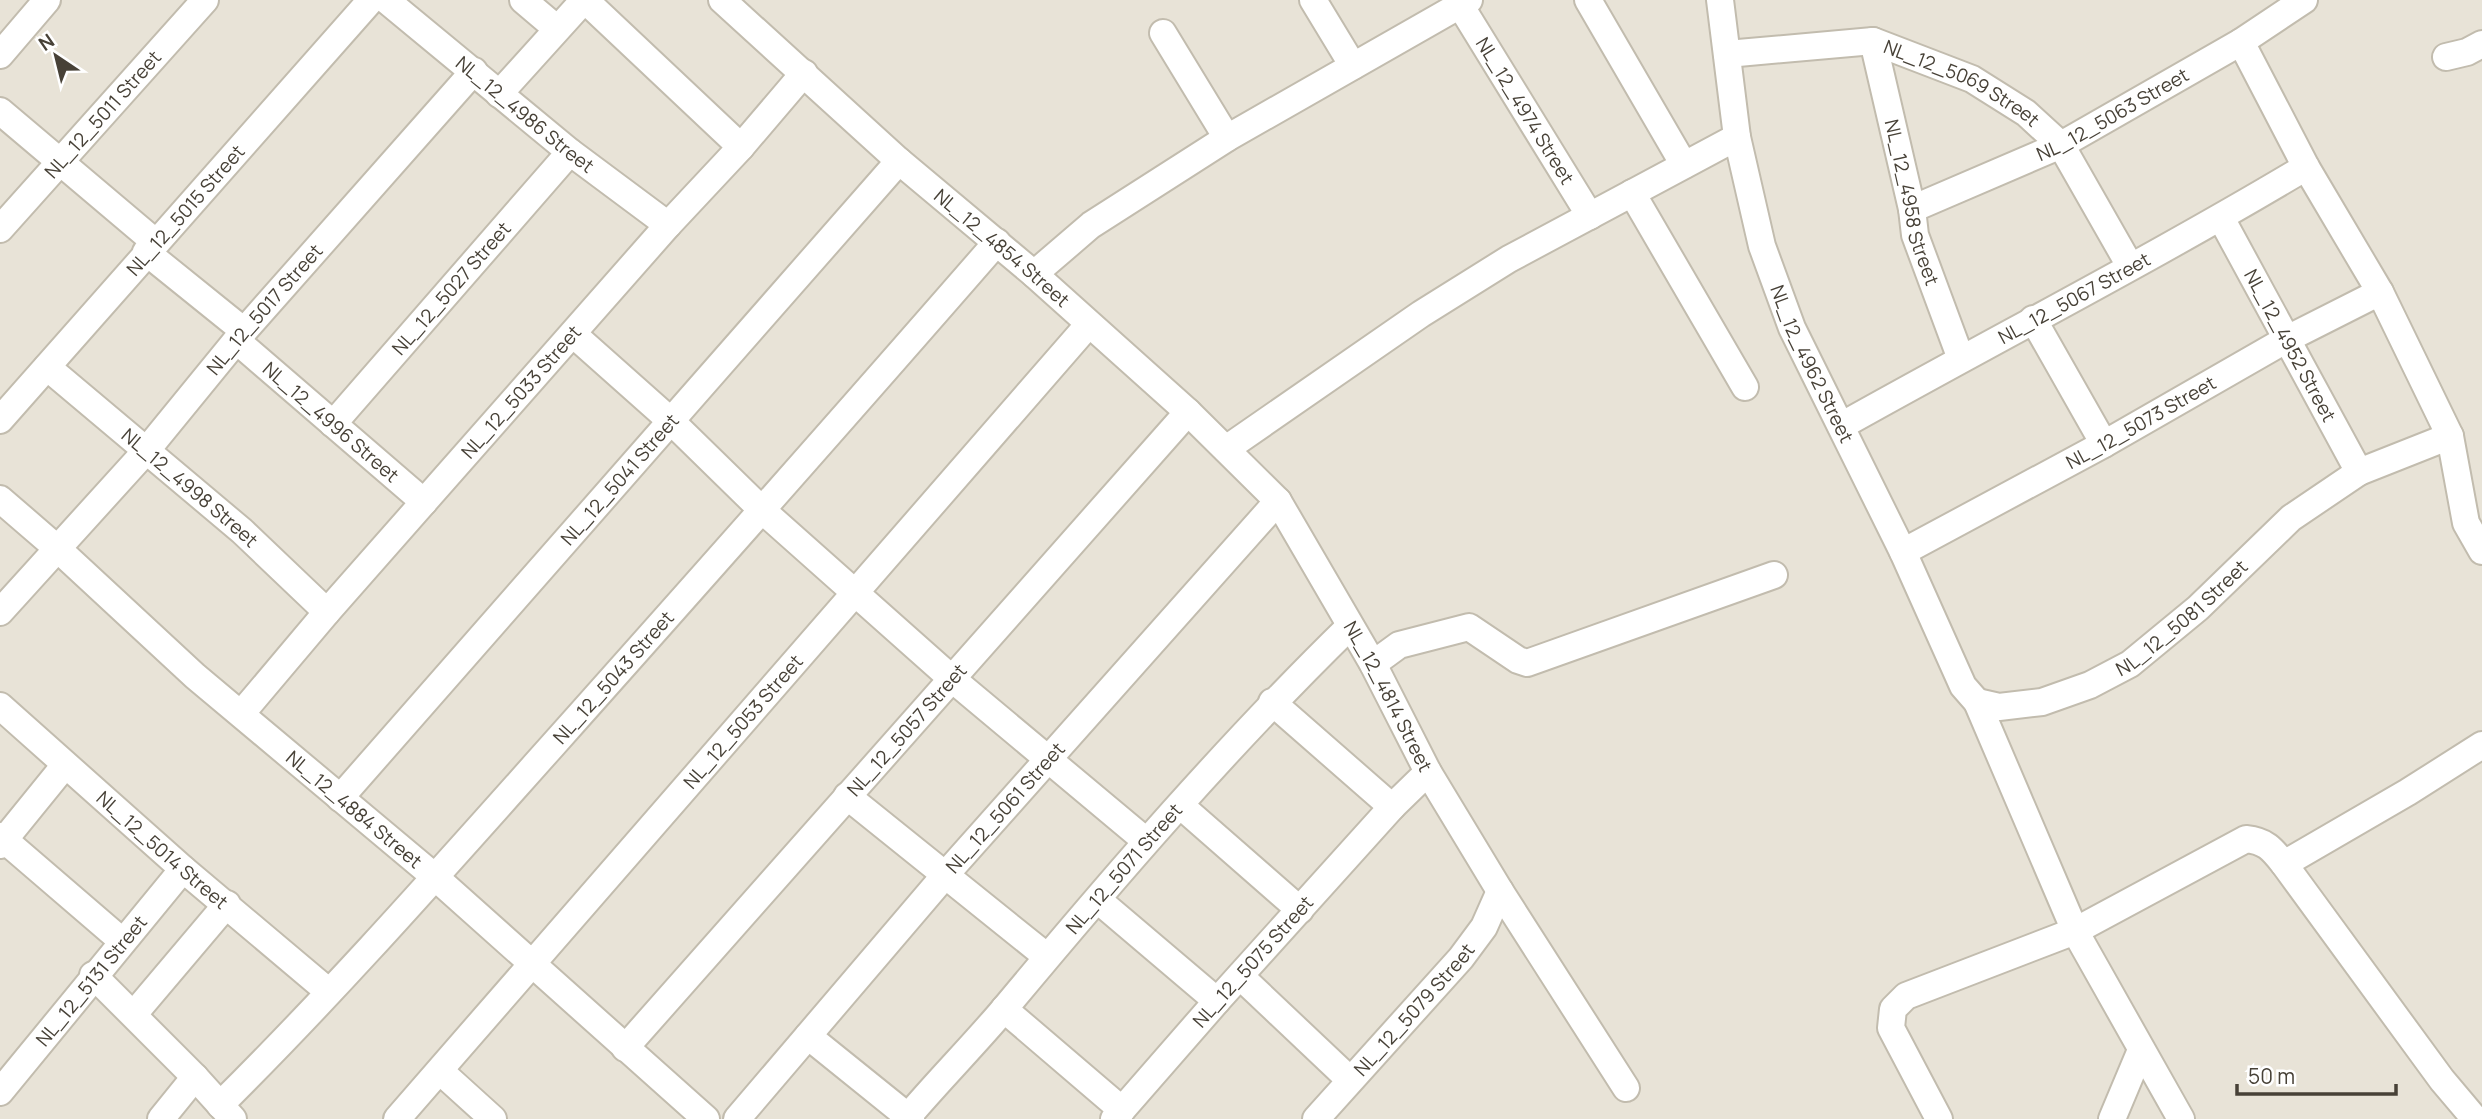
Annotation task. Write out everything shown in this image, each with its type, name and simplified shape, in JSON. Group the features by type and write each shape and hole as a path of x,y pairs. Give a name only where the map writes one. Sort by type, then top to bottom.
{"street":[{"path":"0,55 47,0"},
{"name":"NL_12_5011 Street","path":"0,229 58,161 205,0"},
{"name":"NL_12_5015 Street","path":"0,420 371,0"},
{"name":"NL_12_4986 Street","path":"386,0 570,152 668,225"},
{"path":"523,0 556,29"},
{"path":"499,94 585,0 741,147"},
{"name":"NL_12_4854 Street","path":"722,0 899,161 1034,274 1188,412 1278,501"},
{"path":"1313,0 1353,66"},
{"path":"1588,0 1684,165"},
{"name":"NL_12_4962 Street","path":"1720,0 1737,137 1762,246 1788,316 1903,552 1963,686 1977,702 2075,931 2182,1119"},
{"name":"NL_12_5063 Street","path":"1912,209 2061,145 2241,42 2304,0"},
{"path":"1034,274 1091,225 1227,138 1462,1"},
{"name":"NL_12_4974 Street","path":"1462,1 1590,216"},
{"path":"1163,33 1227,138"},
{"name":"NL_12_5069 Street","path":"1727,54 1873,41 1972,79 2026,113 2061,145 2130,266"},
{"name":"NL_12_4958 Street","path":"1873,41 1919,246 1961,359"},
{"path":"2241,42 2305,166 2380,292 2450,436 2466,523 2482,551"},
{"path":"2446,57 2467,52 2482,44"},
{"name":"NL_12_5017 Street","path":"0,612 146,451 241,336 474,71"},
{"name":"NL_12_5033 Street","path":"241,714 327,612 804,73"},
{"name":"NL_12_4996 Street","path":"0,110 151,247 333,424 424,502"},
{"path":"1226,449 1421,314 1509,259 1737,137"},
{"name":"NL_12_5027 Street","path":"333,424 570,152"},
{"name":"NL_12_5041 Street","path":"340,798 899,161"},
{"name":"NL_12_5067 Street","path":"1841,426 2221,218 2305,166"},
{"path":"1632,193 1745,387"},
{"name":"NL_12_4952 Street","path":"2221,218 2359,472"},
{"name":"NL_12_5043 Street","path":"227,1112 274,1052 435,877 997,242"},
{"name":"NL_12_5073 Street","path":"1903,552 2104,444 2287,339 2380,292"},
{"path":"2033,319 2104,444"},
{"name":"NL_12_5053 Street","path":"397,1119 1089,324"},
{"path":"573,334 672,422 762,510 951,678 1146,841"},
{"name":"NL_12_4998 Street","path":"47,367 242,531 327,612"},
{"name":"NL_12_5057 Street","path":"625,1048 1188,412"},
{"name":"NL_12_5081 Street","path":"1977,702 1999,707 2042,702 2090,685 2130,664 2198,608 2291,518 2359,472 2450,436"},
{"name":"NL_12_4884 Street","path":"0,499 195,676 435,877 706,1119"},
{"name":"NL_12_4814 Street","path":"1278,501 1373,664 1428,772 1500,891 1626,1088"},
{"name":"NL_12_5061 Street","path":"737,1119 946,874 1278,501"},
{"path":"1373,664 1399,645 1469,627 1518,660 1527,663 1773,575"},
{"name":"NL_12_5071 Street","path":"908,1118 1146,841 1272,702 1350,626"},
{"path":"1272,702 1392,807"},
{"name":"NL_12_5014 Street","path":"0,706 183,869 329,992"},
{"path":"2284,864 2408,792 2482,745"},
{"path":"65,765 2,840 122,941"},
{"name":"NL_12_5075 Street","path":"1118,1115 1217,1000 1392,807 1428,772"},
{"path":"847,796 1046,956"},
{"path":"1180,805 1300,910"},
{"path":"1938,1119 1891,1028 1893,1009 1906,996 2075,931 2246,839 2269,846 2284,864 2442,1080 2475,1119"},
{"name":"NL_12_5131 Street","path":"0,1092 93,975 183,869"},
{"name":"NL_12_5079 Street","path":"1316,1119 1461,958 1484,927 1500,891"},
{"path":"1098,900 1217,1000"},
{"path":"134,1014 227,904"},
{"path":"93,975 227,1112"},
{"path":"1240,976 1350,1080"},
{"path":"1004,1009 1118,1115"},
{"path":"808,1036 908,1118"},
{"path":"2112,1119 2141,1050"},
{"path":"440,1071 493,1119"},
{"path":"161,1119 195,1077"}],"shaded area":[{"path":"0,0 2482,0 2482,1119 0,1119"}]}
